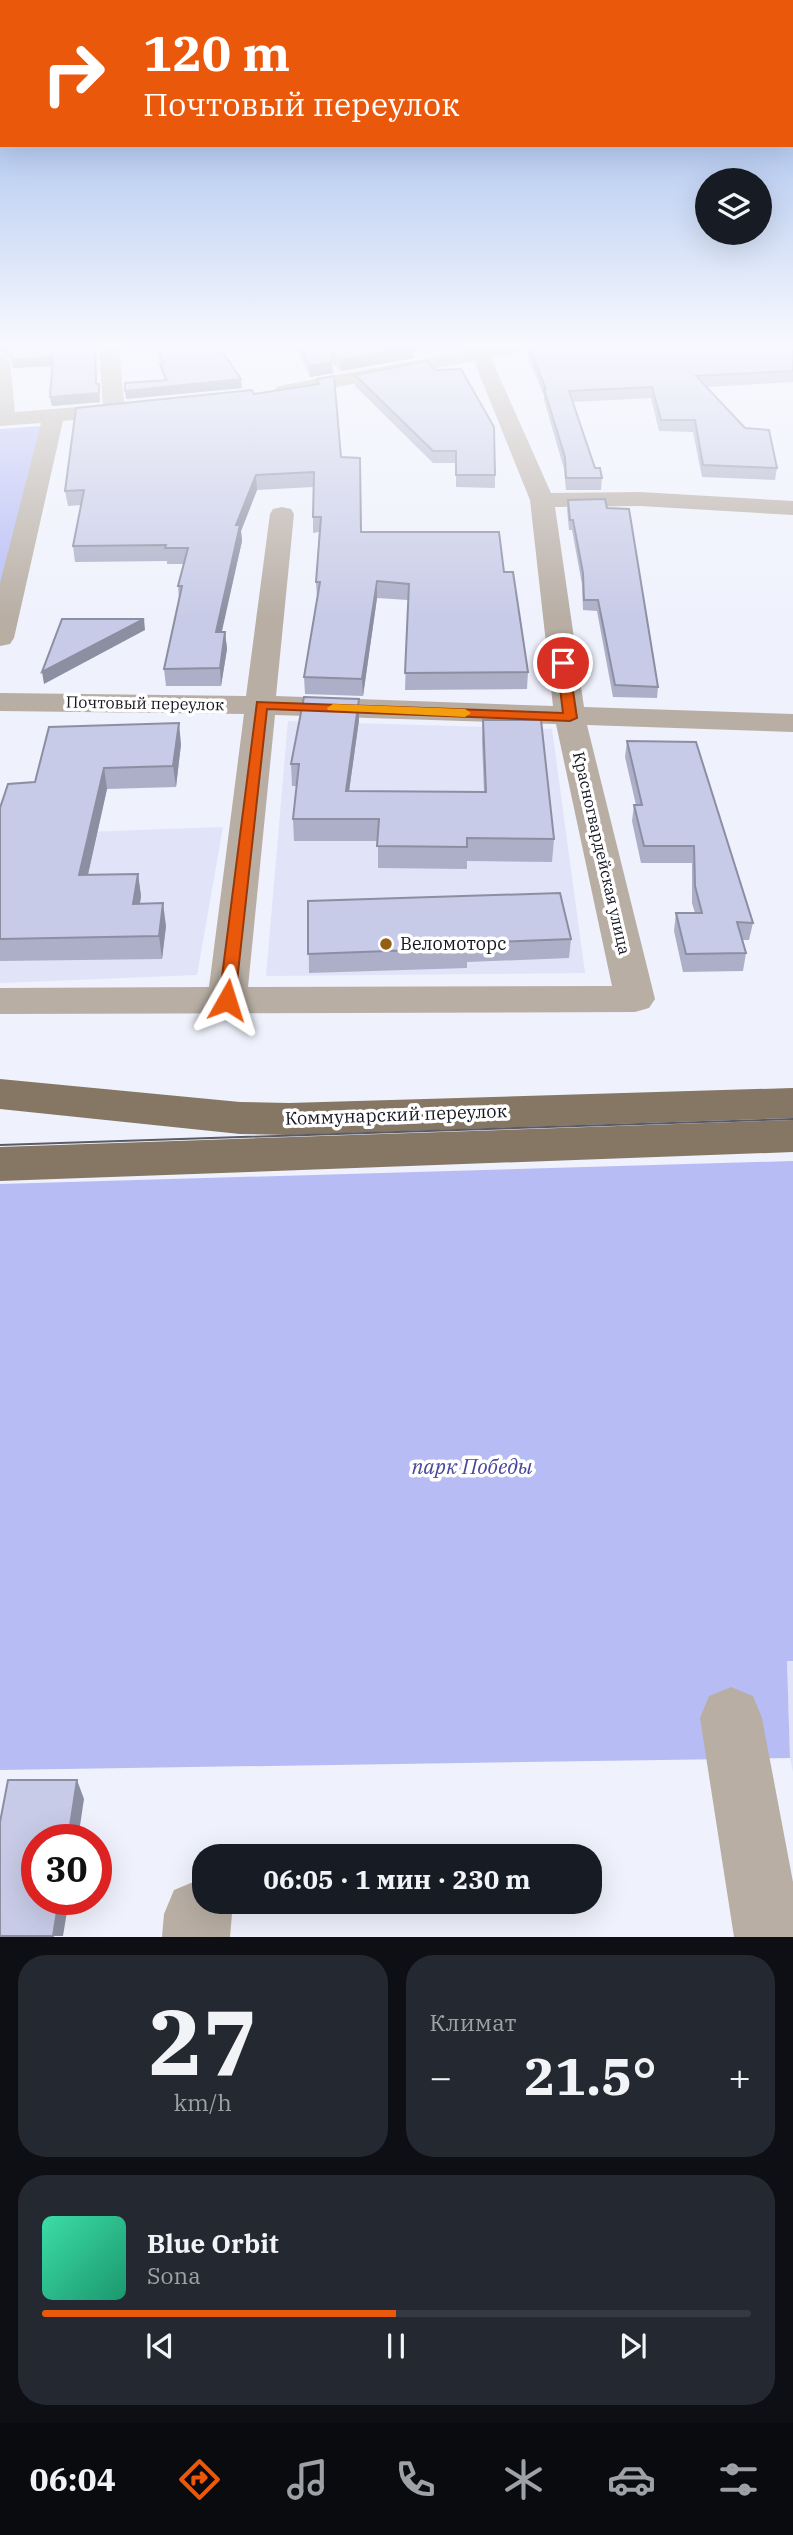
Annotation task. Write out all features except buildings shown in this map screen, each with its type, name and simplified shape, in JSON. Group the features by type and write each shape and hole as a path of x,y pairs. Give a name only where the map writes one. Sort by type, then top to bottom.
{"main road":[{"name":"Коммунарский переулок","path":"0,1094 240,1118 513,1128"},
{"name":"Коммунарский переулок","path":"0,1164 513,1128 746,1121 793,1103"},
{"name":"Коммунарский переулок","path":"746,1121 793,1136"}],"street":[{"path":"0,638 49,437"},
{"name":"Красногвардейская улица","path":"227,1000 635,999 570,718 542,500 514,437"},
{"path":"542,500 640,499 793,508"},
{"path":"0,1001 227,1000 282,514"},
{"name":"Почтовый переулок","path":"0,702 261,705 570,718 793,723"},
{"path":"731,1718 769,1937"}],"shaded area":[{"path":"288,721 552,729 585,973 266,976"},
{"path":"223,827 197,975 0,983 0,835"},
{"path":"787,1661 793,1661 793,1772 790,1758"}],"green space":[{"path":"0,437 38,437 0,585"},
{"name":"парк Победы","path":"793,1161 793,1661 787,1661 790,1758 0,1770 0,1184"}],"tram line":[{"path":"0,1145 793,1119"}],"slow traffic":[{"path":"333,708 465,713"}],"place":[{"name":"Веломоторс","path":"386,944"}],"route":[{"path":"227,1000 261,705 570,718 563,663"}]}
